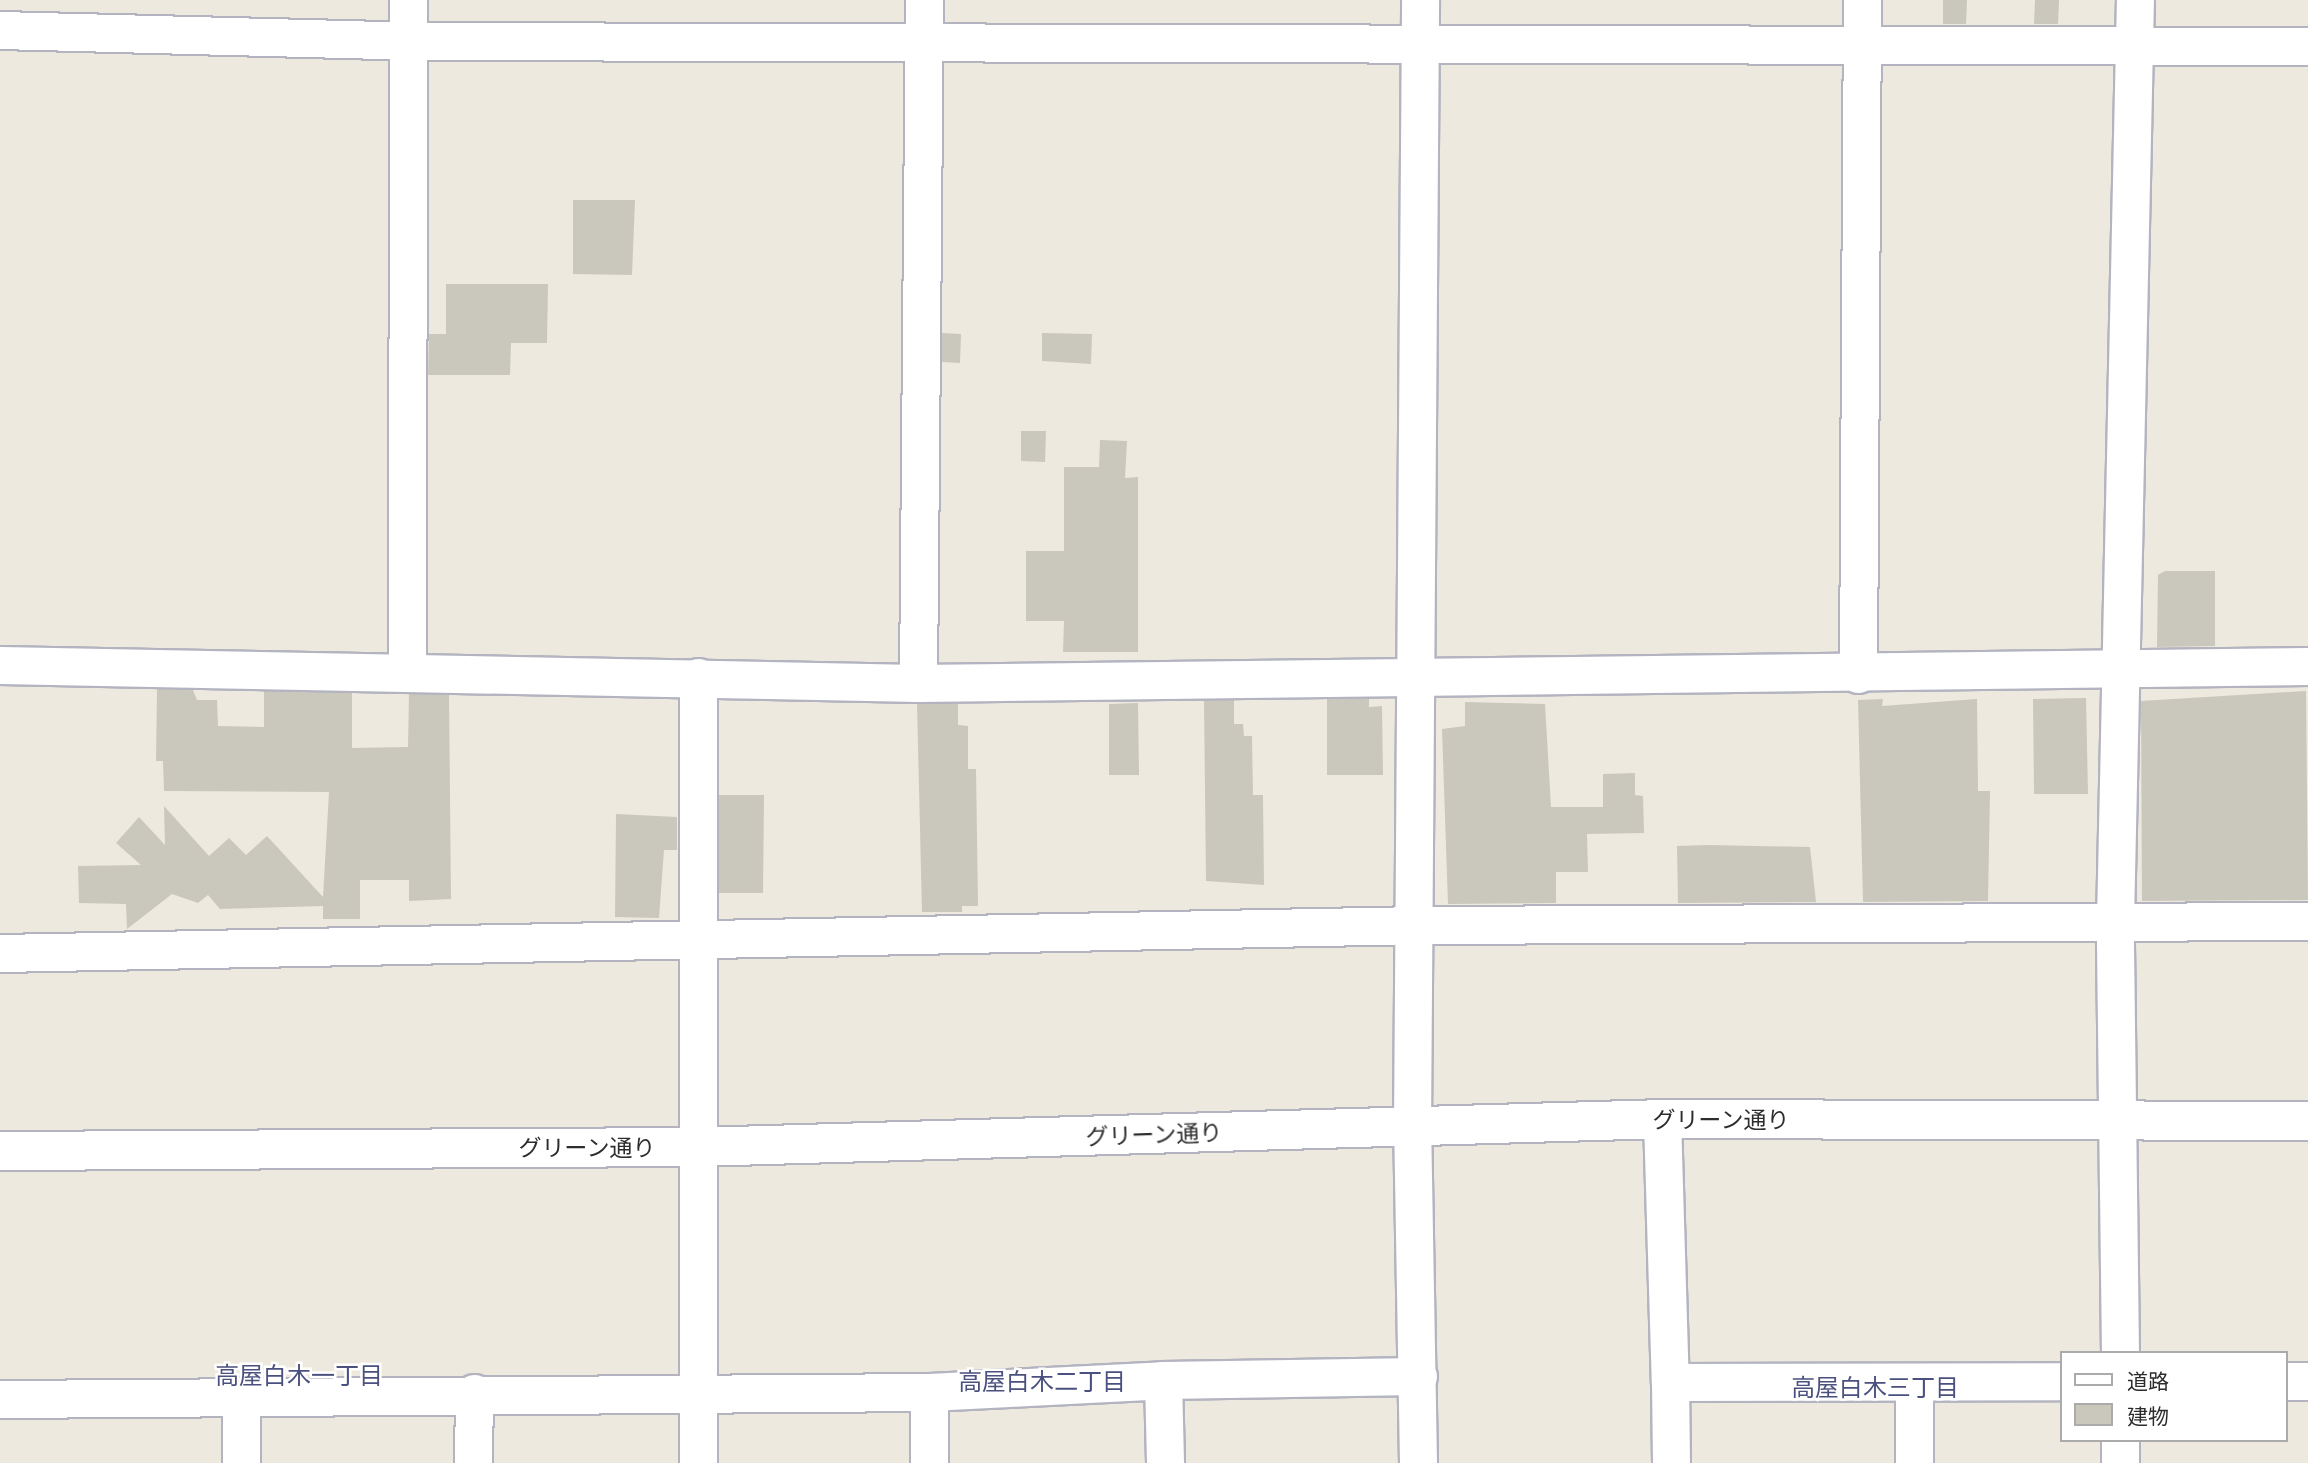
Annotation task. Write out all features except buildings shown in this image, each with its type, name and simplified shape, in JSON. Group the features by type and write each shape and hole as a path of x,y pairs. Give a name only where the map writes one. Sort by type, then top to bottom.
{"street":[{"path":"407,670 408,0"},
{"path":"918,683 924,0"},
{"path":"1418,1463 1412,1128 1416,925 1414,678 1420,0"},
{"path":"1858,674 1862,0"},
{"path":"2120,1351 2114,1124 2115,921 2136,0"},
{"path":"0,30 408,41 1421,47 2308,46"},
{"path":"0,665 407,670 918,683 1858,674 2122,667 2308,666"},
{"path":"698,677 698,1463"},
{"path":"0,953 698,942 1416,925 2308,921"},
{"path":"1662,1119 1671,1463"},
{"name":"グリーン通り","path":"0,1151 698,1147 1662,1119 2114,1124 2308,1121"},
{"path":"0,1399 474,1393 929,1392 1163,1380 1418,1376"},
{"path":"1163,1380 1165,1463"},
{"path":"1670,1382 2060,1381"},
{"path":"2287,1381 2308,1381"},
{"path":"1914,1382 1914,1463"},
{"path":"929,1392 929,1463"},
{"path":"473,1463 474,1393"},
{"path":"241,1396 241,1463"},
{"path":"2120,1442 2120,1463"}],"district":[{"name":"高屋白木一丁目","path":"299,1376"},
{"name":"高屋白木二丁目","path":"1042,1382"},
{"name":"高屋白木三丁目","path":"1875,1388"}]}
